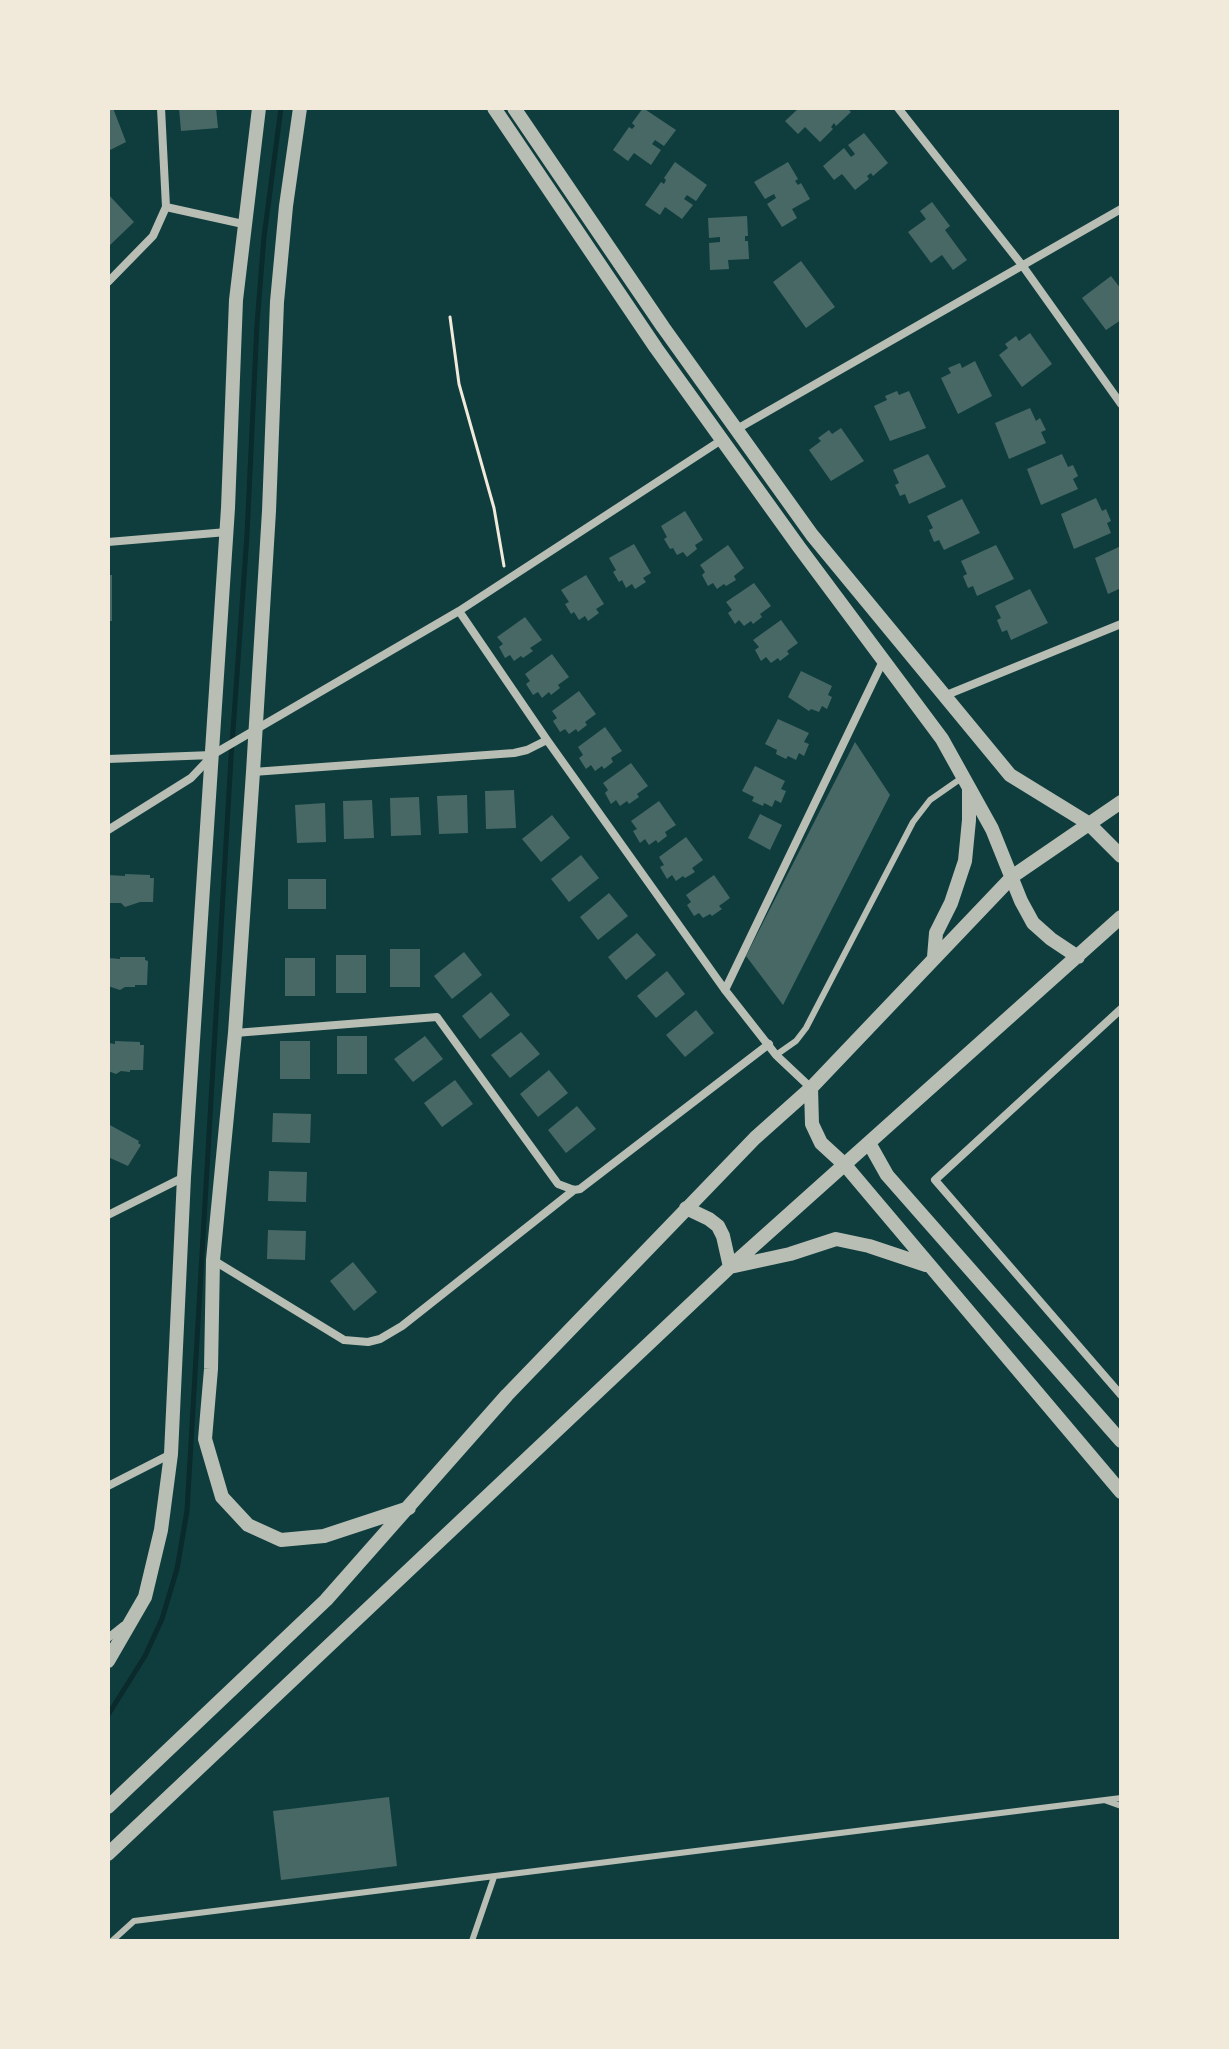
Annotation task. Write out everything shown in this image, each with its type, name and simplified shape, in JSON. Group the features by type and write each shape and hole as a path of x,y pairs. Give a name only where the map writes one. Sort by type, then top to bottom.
{"street":[{"path":"108,282 153,236 166,207 161,108"},
{"path":"108,1661 145,1597 153,1568 171,1454 184,1177 215,754 233,347 243,224 259,108"},
{"path":"300,108 277,302 269,511 253,772 235,1033 213,1260 211,1369 205,1439 222,1497 248,1525 281,1540 324,1536 409,1508"},
{"path":"514,108 663,327 812,535 1010,775 1088,823 1121,856"},
{"path":"898,108 1022,265 1121,404"},
{"path":"497,112 656,348 942,739 992,829 1033,923 1078,957"},
{"path":"166,207 243,224"},
{"path":"737,429 1121,209"},
{"path":"108,830 191,778 215,754 459,611 723,439"},
{"path":"108,542 227,532"},
{"path":"459,611 725,990 776,1055 811,1088 812,1124 821,1143 845,1165 1121,1492"},
{"path":"944,696 1121,624"},
{"path":"725,990 884,659"},
{"path":"253,772 514,753 547,740"},
{"path":"108,759 215,754"},
{"path":"934,957 936,933 951,903 965,861 969,820 966,783"},
{"path":"108,1807 326,1600 507,1395 755,1138 811,1088 1013,876 1121,802"},
{"path":"108,1854 730,1267 1121,917"},
{"path":"1121,1009 935,1180 1121,1395"},
{"path":"235,1033 437,1017 558,1184 574,1190"},
{"path":"213,1260 344,1340 368,1342 380,1339 402,1326 574,1190 580,1189 769,1044"},
{"path":"869,1143 887,1175 1121,1441"},
{"path":"108,1215 184,1177"},
{"path":"686,1208 718,1226 730,1267"},
{"path":"730,1267 790,1254 836,1239 869,1246 929,1266"},
{"path":"108,1486 171,1454"},
{"path":"108,1638 133,1618"}],"lane":[{"path":"776,1055 796,1041 806,1028 913,822 930,800 966,783"},
{"path":"112,1941 134,1921 1121,1798"},
{"path":"1107,1801 1121,1806"},
{"path":"472,1941 494,1877"}],"path":[{"path":"450,317 459,384 494,508 506,581"}],"building":[{"path":"108,108 113,108 126,142 108,151"},
{"path":"179,108 216,108 218,128 181,131"},
{"path":"643,108 676,130 664,146 655,140 652,144 661,150 651,165 634,153 628,161 613,150 629,127 632,129 635,126 632,123"},
{"path":"799,108 847,108 851,112 836,126 834,123 833,129 820,142 805,127 798,134 785,121"},
{"path":"864,133 888,163 873,176 871,173 867,176 869,179 855,190 842,174 834,180 823,166 844,148 851,157 855,154 848,145"},
{"path":"675,162 707,185 696,201 687,195 684,199 693,205 682,219 665,207 660,215 645,205 661,182 664,184 664,178"},
{"path":"788,162 798,179 795,181 798,185 801,183 810,199 792,209 797,218 782,227 767,204 776,198 774,194 765,199 754,182"},
{"path":"108,194 134,222 108,247"},
{"path":"932,202 950,226 945,230 967,260 953,270 942,255 931,263 908,232 926,219 920,211"},
{"path":"747,216 748,236 745,236 745,241 748,241 749,259 728,260 729,269 710,270 709,243 720,242 720,237 709,238 708,218"},
{"path":"801,261 835,307 806,328 773,282"},
{"path":"1111,276 1121,289 1121,320 1106,330 1082,298"},
{"path":"1030,333 1052,364 1022,387 999,355 1008,348 1005,344 1016,336 1019,341"},
{"path":"975,361 992,396 958,414 941,378 951,373 948,368 960,363 962,368"},
{"path":"897,391 899,395 909,391 926,428 890,441 874,406"},
{"path":"1030,408 1036,421 1040,418 1046,430 1041,432 1046,443 1009,459 995,423"},
{"path":"841,428 864,461 831,481 809,450 829,430 832,434"},
{"path":"928,454 946,487 909,504 905,494 900,496 895,485 899,483 893,470"},
{"path":"1062,454 1068,467 1073,465 1078,476 1073,479 1078,489 1041,505 1027,469"},
{"path":"1096,498 1102,511 1106,509 1111,521 1107,523 1111,533 1074,549 1061,514"},
{"path":"962,499 980,533 944,550 939,540 934,542 929,530 933,528 927,516"},
{"path":"685,511 703,540 687,557 683,552 677,555 673,548 670,549 661,526"},
{"path":"634,544 651,573 643,578 646,582 635,589 632,584 626,588 622,580 619,582 609,558"},
{"path":"728,545 744,568 734,576 736,580 726,586 724,584 717,589 713,583 708,586 700,565"},
{"path":"996,545 1014,579 977,596 973,586 968,588 963,576 967,574 961,561"},
{"path":"1121,546 1121,588 1108,594 1095,558"},
{"path":"108,575 112,575 112,621 108,621"},
{"path":"586,575 604,604 596,609 599,613 588,621 585,616 579,620 574,612 571,614 565,604 569,602 561,590"},
{"path":"754,583 771,606 753,624 751,621 744,626 739,620 735,624 728,613 732,610 726,602"},
{"path":"1030,589 1048,623 1011,640 1007,630 1002,632 997,620 1001,618 995,606"},
{"path":"525,617 542,640 530,648 533,651 523,658 521,656 514,661 510,655 505,658 499,647 503,644 497,637"},
{"path":"781,620 798,643 780,661 778,658 771,663 766,657 761,661 755,650 759,647 753,640"},
{"path":"552,654 569,677 551,695 549,692 542,698 538,692 533,695 526,684 530,681 525,674"},
{"path":"801,671 832,686 827,709 822,706 819,712 809,711 788,697"},
{"path":"579,691 596,714 578,732 576,729 569,734 565,729 560,732 553,721 557,718 552,711"},
{"path":"778,719 809,733 804,742 809,744 804,756 799,753 796,760 788,756 786,759 765,744"},
{"path":"605,727 622,751 611,758 613,762 604,769 602,766 595,771 591,765 586,769 579,758 583,755 578,747"},
{"path":"855,742 890,795 783,1005 746,956"},
{"path":"631,763 648,786 629,804 627,801 620,806 616,800 611,804 603,783"},
{"path":"755,766 785,781 781,789 786,791 781,803 775,800 772,807 764,803 763,806 742,791"},
{"path":"514,790 516,828 486,829 485,791"},
{"path":"467,795 468,833 439,834 437,796"},
{"path":"419,797 421,835 391,836 390,798"},
{"path":"372,800 374,838 344,839 343,801"},
{"path":"659,801 676,825 665,832 667,836 658,843 656,840 649,845 645,839 640,843 633,831 637,829 631,821"},
{"path":"325,803 326,842 297,843 295,805"},
{"path":"760,814 782,825 770,850 748,838"},
{"path":"552,815 570,838 541,862 522,839"},
{"path":"686,837 703,860 692,868 695,872 685,878 683,876 676,881 672,875 667,879 660,867 664,865 659,857"},
{"path":"581,855 599,878 569,902 551,879"},
{"path":"108,875 150,875 154,878 153,902 125,907 121,903 108,903"},
{"path":"714,875 730,898 712,916 703,918 699,913 694,916 687,905 691,902 686,895"},
{"path":"288,879 326,879 326,909 288,909"},
{"path":"609,893 628,916 598,940 580,917"},
{"path":"637,933 656,955 626,980 608,957"},
{"path":"390,949 420,949 420,987 390,987"},
{"path":"464,952 482,975 452,999 434,976"},
{"path":"336,955 366,955 366,993 336,993"},
{"path":"145,957 148,961 147,985 120,990 108,986 108,958"},
{"path":"285,958 315,958 315,996 285,996"},
{"path":"667,971 685,994 656,1018 637,996"},
{"path":"491,992 510,1015 480,1039 462,1016"},
{"path":"696,1010 714,1033 685,1057 666,1035"},
{"path":"521,1032 540,1054 510,1078 491,1055"},
{"path":"337,1036 367,1036 367,1074 337,1074"},
{"path":"425,1036 443,1059 413,1082 394,1059"},
{"path":"115,1041 140,1042 144,1045 143,1070 116,1074 108,1071 108,1043 115,1044"},
{"path":"280,1041 310,1041 310,1079 280,1079"},
{"path":"549,1070 568,1093 538,1117 520,1094"},
{"path":"455,1080 473,1104 442,1127 424,1103"},
{"path":"577,1106 596,1129 566,1153 548,1130"},
{"path":"273,1113 311,1114 310,1143 272,1142"},
{"path":"108,1124 141,1145 128,1166 108,1157"},
{"path":"269,1171 307,1172 306,1202 268,1201"},
{"path":"268,1230 306,1231 305,1260 267,1259"},
{"path":"353,1262 377,1292 354,1311 330,1281"},
{"path":"389,1797 397,1866 281,1880 273,1811"}],"waterway":[{"path":"108,1715 145,1656 162,1619 177,1569 187,1511 247,535 257,324 264,237 281,108"}]}
